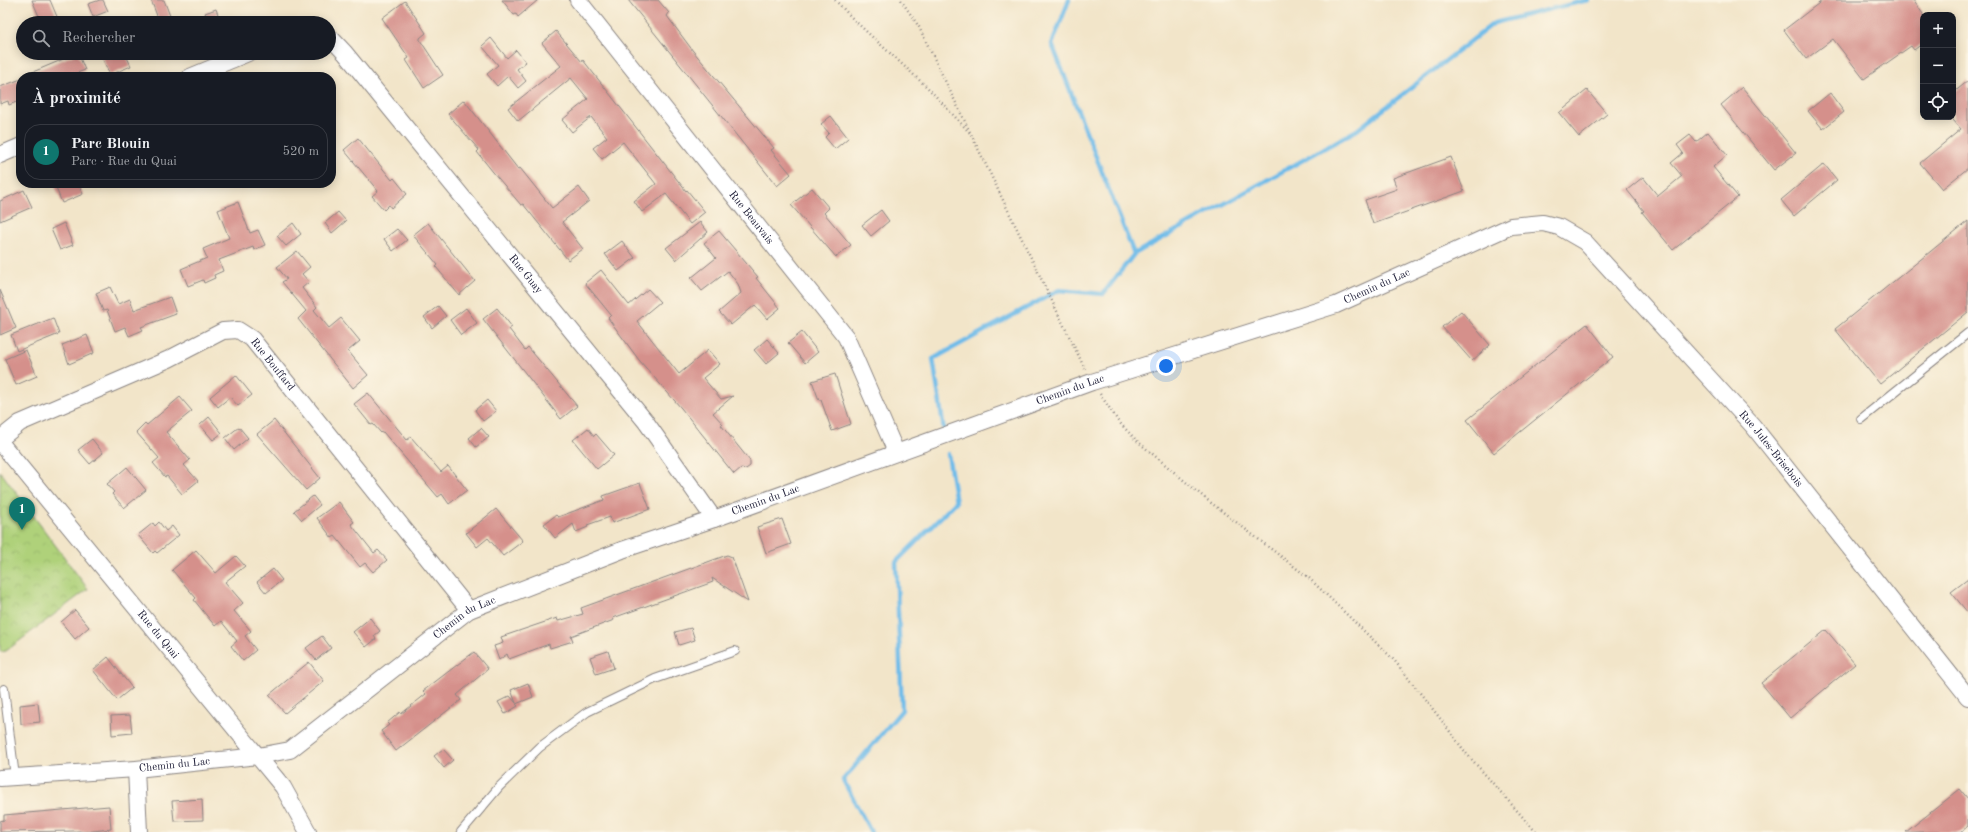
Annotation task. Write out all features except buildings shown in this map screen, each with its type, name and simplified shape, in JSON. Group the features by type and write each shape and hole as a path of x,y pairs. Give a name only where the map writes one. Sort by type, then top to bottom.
{"street":[{"name":"Rue Beauvais","path":"578,0 846,337 896,452"},
{"name":"Rue Guay","path":"336,43 646,422 714,519"},
{"path":"202,72 231,60"},
{"path":"0,155 16,148"},
{"name":"Chemin du Lac","path":"8,778 136,769 258,756 290,750 469,610 622,550 714,519 1092,382 1336,305 1511,226 1551,225"},
{"name":"Rue Jules-Brisebois","path":"1551,225 1559,227 1585,242 1753,426 1968,697"},
{"name":"Rue Bouffard","path":"0,440 20,423 169,359 224,331 238,330 252,338 469,610"},
{"name":"Rue du Quai","path":"0,440 283,786 308,832"},
{"path":"136,769 139,832"}],"lane":[{"path":"1861,419 1968,333"},
{"path":"461,832 499,787 530,757 587,712 655,679 735,650"},
{"path":"4,688 8,778"}],"path":[{"path":"835,0 855,21 928,88 972,135"},
{"path":"901,0 919,27 1092,382 1118,421 1136,440 1206,499 1309,578 1394,660 1440,717 1466,753 1536,832"}],"green space":[{"path":"0,471 88,589 6,651 0,652"}],"waterway":[{"path":"1069,0 1052,44 1134,254"},
{"path":"944,430 933,359 1059,290 1103,294 1134,254 1357,130 1494,23 1588,0"},
{"path":"871,832 843,780 902,710 896,562 956,502 948,454"}],"place":[{"name":"Parc Blouin","path":"22,530"}]}
